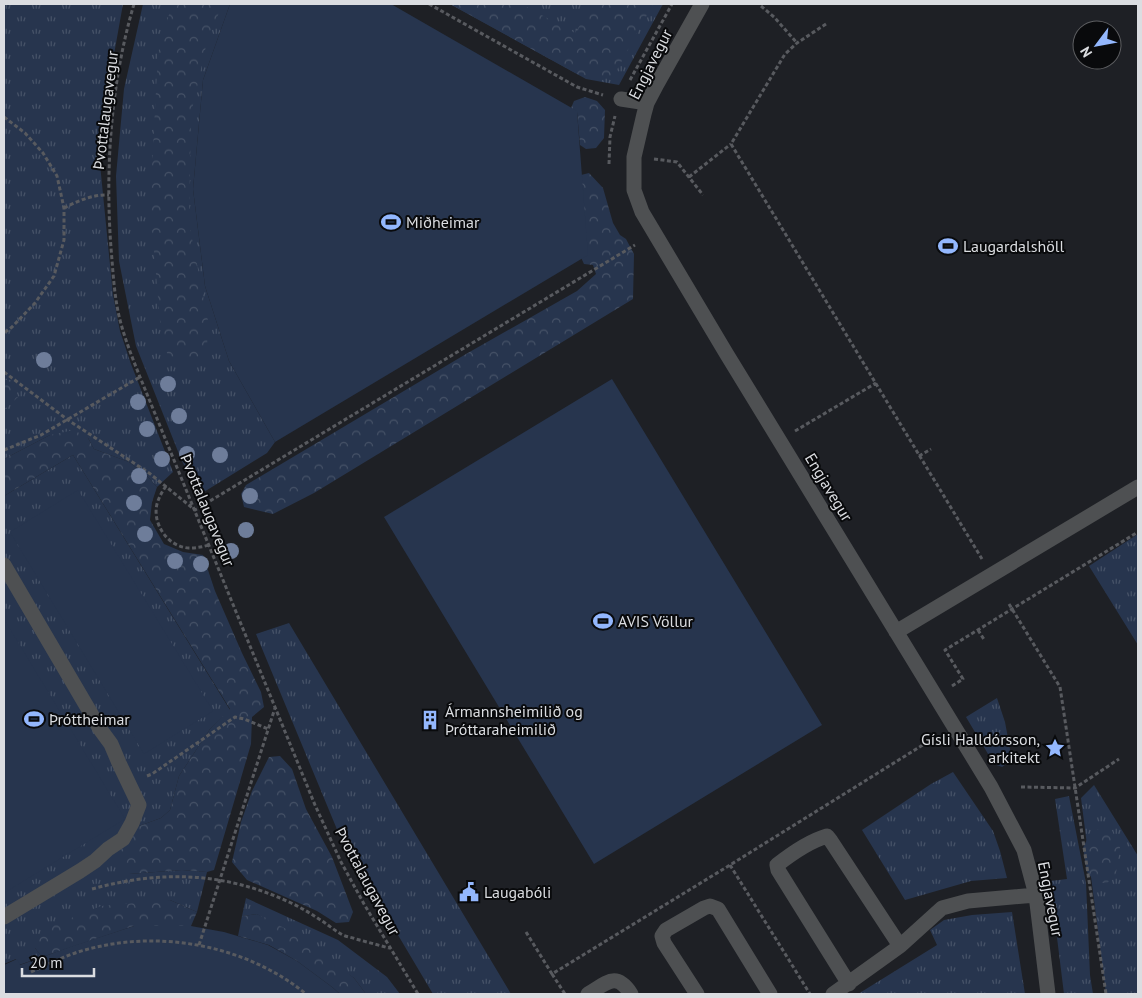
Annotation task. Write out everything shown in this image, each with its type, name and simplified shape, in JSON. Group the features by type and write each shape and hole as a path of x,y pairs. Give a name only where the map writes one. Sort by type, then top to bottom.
{"street":[{"name":"Engjavegur","path":"702,4 648,103 634,156 634,190 642,212 1008,818 1024,850 1036,895 1048,994"},
{"path":"621,99 648,103"},
{"path":"896,632 1138,487"},
{"path":"4,565 100,729 111,744 139,805 132,824 123,839 80,871 4,917"},
{"path":"849,984 778,870 777,864 818,839 827,836 900,946"},
{"path":"833,994 900,946 942,908 968,901 1036,895"},
{"path":"696,994 664,943 662,936 666,930 710,906 718,909 770,994"},
{"path":"588,994 610,981 618,980 625,985 631,994"}],"path":[{"name":"Þvottalaugavegur","path":"134,4 117,82 112,129 109,195 113,270 119,315 140,377 314,805 341,862 418,994"},
{"path":"429,4 577,87 621,99"},
{"path":"761,6 774,17 797,43"},
{"path":"689,177 731,144 785,54 797,43 826,24"},
{"path":"4,117 25,133 43,153 57,176 64,208 64,240 54,276 35,303 4,333"},
{"path":"731,144 982,560"},
{"path":"608,156 634,156 677,162 703,195"},
{"path":"64,208 77,201 102,194 109,195"},
{"path":"4,372 68,420 150,473 194,510 635,245"},
{"path":"4,450 41,435 140,377"},
{"path":"780,440 876,383"},
{"path":"919,456 931,449"},
{"path":"166,486 160,494 156,513 162,531 178,545 188,548 209,545"},
{"path":"951,687 963,679 945,650 1138,532"},
{"path":"1009,604 1060,687 1106,994"},
{"path":"978,630 985,641"},
{"path":"199,945 275,708"},
{"path":"128,783 152,774 235,718 244,719 268,729"},
{"path":"552,974 934,738"},
{"path":"1021,787 1075,788 1118,759"},
{"path":"730,865 810,994"},
{"path":"87,890 116,882 145,878 174,876 220,880 262,891 290,903 342,935 390,948"},
{"path":"526,932 565,994"},
{"path":"31,972 85,950 113,944 142,941 170,942 199,945 254,963 280,976 306,994"}],"green space":[{"path":"4,4 123,4 98,144 113,295 120,331 173,472 157,487 129,462 94,449 88,438 50,435 4,459"},
{"path":"143,4 230,4 203,80 193,189 205,286 229,361 275,442 267,453 199,495 181,459 136,346 119,261 116,176 124,89"},
{"path":"172,4 223,4 208,37 191,114 189,223 208,321 207,348 190,362 182,362 170,358 162,344 150,204 158,53"},
{"name":"Miðheimar","path":"230,4 391,4 577,111 588,255 275,442 229,361 205,286 193,189 203,80"},
{"path":"450,4 663,4 619,85 586,79"},
{"path":"450,4 521,4 575,33 593,4 653,4 613,77 579,75"},
{"path":"585,97 597,101 605,110 604,138 596,148 586,149 580,145 577,112 571,108 574,101"},
{"path":"589,173 603,188 613,223 620,235 626,239 634,254 633,299 314,493 273,514 244,507 241,494 246,485 466,354 577,291 596,274 593,265 584,264 578,251 573,177"},
{"name":"AVIS Völlur","path":"612,379 822,725 594,864 384,517"},
{"path":"4,380 8,380 15,387 18,397 4,410"},
{"path":"74,430 88,438 94,449 129,462 157,487 152,502 150,520 164,544 183,552 203,555 215,591 261,692 264,707 252,717 251,744 214,870 207,872 182,870 129,874 119,866 118,853 139,826 161,818 170,810 179,776 210,729 230,709 73,455 4,496 4,459 50,435"},
{"path":"73,455 230,710 210,729 179,776 170,810 161,818 139,826 129,874 182,870 207,872 197,912 170,900 35,948 42,957 19,965 16,959 4,964 4,496"},
{"path":"78,490 213,711 144,754 10,532"},
{"path":"1138,534 1138,645 1089,566"},
{"name":"Þróttheimar","path":"4,619 125,819 4,893"},
{"path":"289,623 511,994 433,994 341,839 256,634"},
{"path":"997,698 1005,722 1012,760 1002,767 994,764 966,717"},
{"path":"280,756 292,769 306,809 332,857 353,912 349,922 336,923 317,911 247,880 232,862 241,822 252,791 269,757"},
{"path":"953,772 993,831 1007,878 971,881 905,900 862,830 931,784"},
{"path":"1094,785 1138,856 1138,994 1106,994 1081,798"},
{"path":"1069,796 1086,883 1090,975 1093,994 1064,994 1050,881 1067,879 1055,799"},
{"path":"1098,829 1112,831 1120,847 1116,874 1107,883 1096,883 1087,872 1083,848 1090,833"},
{"path":"246,898 338,940 387,977 400,994 366,994 354,978 257,914 242,916"},
{"path":"170,900 197,912 191,926 134,926 42,957 35,948 36,939 54,925 101,906"},
{"path":"1012,912 1025,994 858,994 937,945 930,930 944,920 972,915"},
{"path":"257,914 298,935 354,978 366,994 340,994 297,961 269,945 238,936 242,916"},
{"path":"134,926 191,926 224,932 268,945 297,961 340,994 4,994 4,965 17,959 20,965"}],"place":[{"name":"Miðheimar","path":"391,222"},
{"name":"Laugardalshöll","path":"948,246"},
{"name":"AVIS Völlur","path":"603,621"},
{"name":"Þróttheimar","path":"34,719"},
{"name":"Ármannsheimilið og Þróttaraheimilið","path":"430,720"},
{"name":"Gísli Halldórsson, arkitekt","path":"1055,748"},
{"name":"Laugabóli","path":"469,892"}]}
